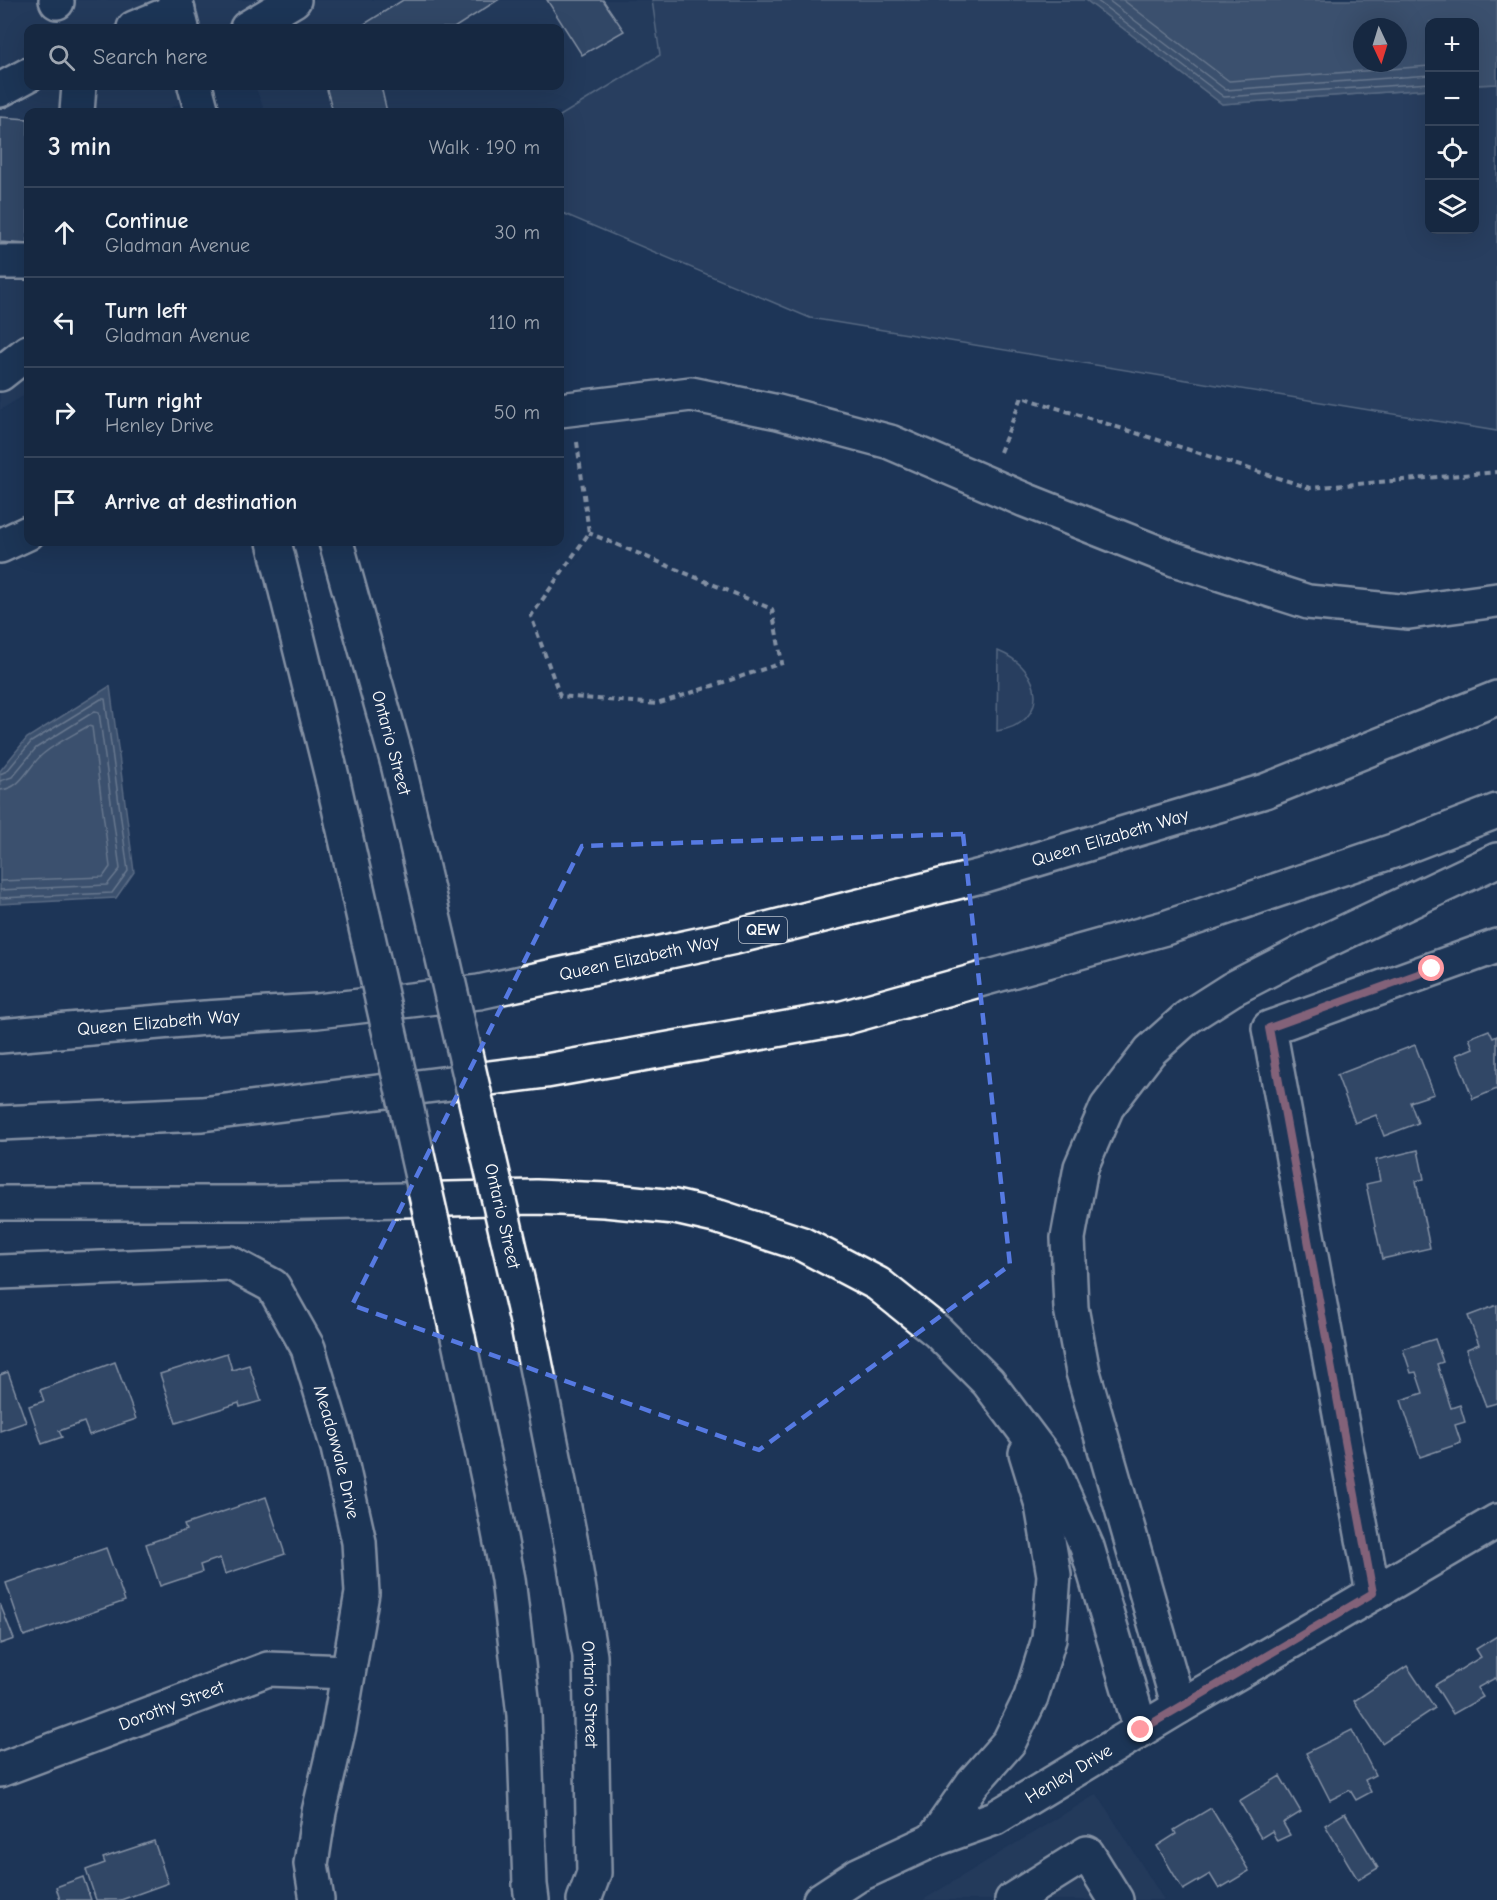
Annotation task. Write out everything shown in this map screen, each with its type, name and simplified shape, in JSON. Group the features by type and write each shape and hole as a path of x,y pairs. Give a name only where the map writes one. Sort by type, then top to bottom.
{"main road":[{"path":"146,24 178,13"},
{"path":"0,90 24,77"},
{"path":"77,108 79,90"},
{"path":"196,90 201,108"},
{"path":"0,262 24,262"},
{"path":"566,409 691,394 778,412 890,442 987,484 1174,559 1308,602 1409,612 1497,600"},
{"path":"0,546 24,535"},
{"path":"275,546 333,781 459,1336 494,1501 508,1579 524,1715 532,1900"},
{"name":"Ontario Street","path":"337,546 398,764 528,1326 572,1548 590,1656 594,1873 584,1900"},
{"name":"Queen Elizabeth Way","path":"0,1035 317,1011 479,992 735,937 981,876 1265,791 1497,698"},
{"path":"0,1124 202,1114 499,1077 558,1069 843,1018 1165,928 1396,850 1497,811"},
{"path":"1179,1707 1083,1372 1071,1308 1068,1238 1081,1167 1107,1107 1150,1051 1188,1017 1232,989 1298,955 1497,860"},
{"path":"1373,1593 1269,1028 1497,946"},
{"path":"0,1203 264,1203 536,1197 604,1200 675,1207 719,1217 802,1244 878,1284 938,1332 988,1382 1052,1466 1088,1547 1141,1730"},
{"name":"Meadowvale Drive","path":"0,1272 230,1263 273,1286 308,1348 338,1448 359,1542 362,1593 339,1727 319,1812 311,1864 316,1900"},
{"path":"933,1840 972,1784 1009,1742 1031,1697 1049,1639 1054,1575 1042,1505 1027,1453 988,1382"},
{"name":"Henley Drive","path":"820,1900 858,1875 933,1840 995,1818 1179,1707 1497,1521"},
{"name":"Dorothy Street","path":"0,1770 268,1669 348,1672"},
{"path":"1012,1900 1087,1853 1116,1900"}],"path":[{"path":"987,484 1022,397 1310,488 1497,472"},
{"path":"566,409 589,533 531,616 560,696 657,704 782,663 772,609 589,533"}],"highlighted area":[{"path":"963,834 1010,1265 759,1450 352,1305 582,846"}],"shaded area":[{"path":"0,0 652,0 660,55 564,114 564,108 263,108 257,90 564,90 564,24 24,24 24,90 209,90 171,108 24,108 24,395 0,410"},
{"path":"652,0 1086,0 1222,104 1425,89 1425,234 1479,234 1479,85 1497,84 1497,431 810,318 564,214 564,114 660,55"},
{"path":"998,651 1013,659 1025,670 1032,682 1035,695 1033,707 1026,718 1014,726 997,731"},
{"path":"1097,1794 1164,1900 923,1900"}],"water":[{"path":"1086,0 1497,0 1497,84 1479,85 1479,18 1425,18 1425,89 1222,104"},
{"path":"110,686 134,872 116,898 0,904 0,771 27,738"}],"building":[{"path":"403,0 498,0 460,24 364,24"},
{"path":"547,0 603,0 624,31 582,55"},
{"path":"327,90 382,90 386,108 332,108"},
{"path":"0,117 24,119 24,244 0,242"},
{"path":"1489,1030 1493,1038 1497,1036 1497,1089 1473,1099 1456,1055 1473,1048 1469,1038"},
{"path":"1415,1045 1434,1094 1410,1102 1418,1123 1384,1136 1376,1115 1355,1123 1337,1075"},
{"path":"1418,1150 1424,1179 1416,1181 1430,1248 1382,1259 1366,1184 1380,1181 1376,1160"},
{"path":"1497,1305 1497,1403 1486,1406 1468,1359 1467,1349 1479,1344 1468,1316"},
{"path":"1435,1339 1443,1362 1437,1364 1451,1408 1460,1405 1465,1422 1455,1425 1461,1443 1420,1457 1401,1400 1423,1393 1416,1372 1411,1373 1403,1349"},
{"path":"227,1353 232,1370 249,1365 261,1401 240,1407 239,1403 176,1423 160,1374"},
{"path":"115,1362 136,1419 89,1435 84,1422 59,1431 62,1437 42,1444 29,1406 44,1401 40,1390"},
{"path":"8,1372 26,1422 0,1431 0,1375"},
{"path":"266,1497 285,1554 225,1574 220,1558 200,1565 202,1572 160,1586 146,1544 186,1530 184,1525"},
{"path":"106,1548 125,1601 24,1636 6,1583"},
{"path":"0,1604 14,1639 0,1644"},
{"path":"1497,1636 1497,1682 1495,1678 1477,1688 1483,1697 1453,1714 1435,1685 1481,1657 1476,1649"},
{"path":"1407,1666 1435,1708 1382,1743 1354,1701"},
{"path":"1352,1730 1375,1775 1365,1780 1371,1792 1356,1800 1350,1790 1330,1800 1306,1753"},
{"path":"1280,1776 1301,1812 1283,1823 1290,1835 1277,1841 1272,1831 1261,1838 1239,1801"},
{"path":"1211,1808 1249,1871 1219,1889 1210,1874 1183,1890 1157,1846 1176,1834 1174,1830"},
{"path":"1345,1813 1378,1868 1358,1880 1325,1825"},
{"path":"154,1841 168,1883 121,1900 96,1900 86,1870 105,1863 103,1858"},
{"path":"83,1877 91,1900 60,1900 56,1887"}],"route":[{"path":"1141,1730 1373,1593 1269,1028 1432,969"}]}
